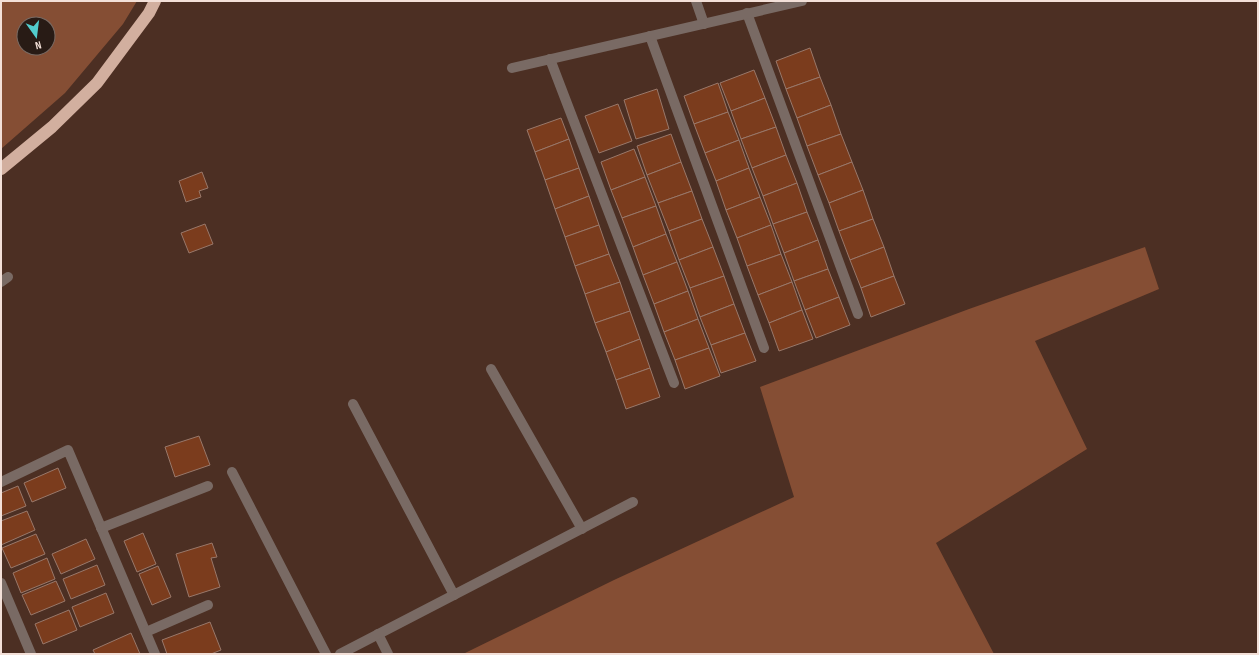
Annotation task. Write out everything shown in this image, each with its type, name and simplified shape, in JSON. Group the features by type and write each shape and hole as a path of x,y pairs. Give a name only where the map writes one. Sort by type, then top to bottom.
{"highway":[{"path":"1,169 52,127 97,83 149,13 155,1"}],"street":[{"path":"696,1 704,24"},
{"path":"512,68 802,1"},
{"path":"747,13 858,314"},
{"path":"650,36 764,348"},
{"path":"550,59 674,383"},
{"path":"491,369 582,529"},
{"path":"353,404 454,595"},
{"path":"1,482 68,450 155,654"},
{"path":"232,472 326,654"},
{"path":"101,528 208,486"},
{"path":"340,654 633,502"},
{"path":"1,583 31,654"},
{"path":"146,632 208,605"},
{"path":"378,634 388,654"}],"shaded area":[{"path":"1,1 137,1 123,24 65,93 1,149"},
{"path":"1145,247 1159,289 1035,341 1087,449 936,543 994,654 463,654 614,580 794,497 760,387 969,309"}],"building":[{"path":"810,48 820,77 786,89 776,61"},
{"path":"754,70 765,98 731,111 720,83"},
{"path":"820,77 831,105 797,118 786,89"},
{"path":"718,83 728,112 694,124 684,96"},
{"path":"657,89 669,129 636,139 624,100"},
{"path":"765,98 776,127 741,139 731,111"},
{"path":"618,104 632,141 599,153 585,116"},
{"path":"831,105 841,134 807,146 797,118"},
{"path":"728,112 739,140 705,153 694,124"},
{"path":"561,118 569,139 535,152 527,130"},
{"path":"776,127 786,155 752,168 741,139"},
{"path":"671,134 681,162 647,175 637,146"},
{"path":"841,134 852,162 818,175 807,146"},
{"path":"569,139 579,168 545,180 535,152"},
{"path":"739,140 749,168 716,181 705,153"},
{"path":"634,149 645,177 611,190 601,162"},
{"path":"786,155 797,183 763,196 752,168"},
{"path":"681,162 692,191 658,203 647,175"},
{"path":"852,162 863,190 829,203 818,175"},
{"path":"579,168 589,196 555,209 545,180"},
{"path":"749,168 760,197 726,210 716,181"},
{"path":"202,172 208,188 199,191 201,197 186,202 179,181"},
{"path":"645,177 656,206 622,218 611,190"},
{"path":"797,183 807,212 773,224 763,196"},
{"path":"863,190 873,219 839,231 829,203"},
{"path":"692,191 702,219 669,231 658,203"},
{"path":"589,196 599,225 565,237 555,209"},
{"path":"760,197 771,225 737,238 726,210"},
{"path":"656,206 666,234 633,247 622,218"},
{"path":"807,212 818,240 784,253 773,224"},
{"path":"702,219 713,247 679,260 669,231"},
{"path":"873,219 884,247 850,260 839,231"},
{"path":"205,224 213,244 189,253 181,233"},
{"path":"599,225 609,254 575,266 565,237"},
{"path":"771,225 781,254 747,266 737,238"},
{"path":"666,234 677,262 643,275 633,247"},
{"path":"818,240 828,269 794,281 784,253"},
{"path":"713,247 724,276 690,288 679,260"},
{"path":"884,247 894,276 861,288 850,260"},
{"path":"609,254 620,282 585,294 575,266"},
{"path":"781,254 792,282 758,295 747,266"},
{"path":"677,262 688,291 654,304 643,275"},
{"path":"828,269 839,297 805,310 794,281"},
{"path":"724,276 734,304 700,317 690,288"},
{"path":"894,276 905,304 871,317 861,288"},
{"path":"620,282 630,311 595,323 585,294"},
{"path":"792,282 802,310 769,323 758,295"},
{"path":"688,291 698,319 664,332 654,304"},
{"path":"839,297 850,325 816,338 805,310"},
{"path":"734,304 745,333 711,345 700,317"},
{"path":"802,310 813,339 779,351 769,323"},
{"path":"630,311 640,339 606,352 595,323"},
{"path":"698,319 709,348 675,360 664,332"},
{"path":"745,333 756,361 721,373 711,345"},
{"path":"640,339 650,368 616,380 606,352"},
{"path":"709,348 720,376 685,389 675,360"},
{"path":"650,368 660,397 626,409 616,380"},
{"path":"199,436 210,465 175,477 165,447"},
{"path":"58,468 66,488 32,502 24,483"},
{"path":"18,486 26,506 1,516 1,493"},
{"path":"27,511 35,530 1,545 1,521"},
{"path":"143,533 156,564 137,572 124,541"},
{"path":"36,534 45,554 11,568 2,548"},
{"path":"86,539 95,559 61,574 52,554"},
{"path":"212,543 217,557 211,558 220,587 189,597 176,554"},
{"path":"47,558 55,579 21,593 13,573"},
{"path":"97,565 105,585 71,599 63,579"},
{"path":"158,566 171,597 152,605 139,574"},
{"path":"56,581 65,601 31,615 22,595"},
{"path":"106,593 114,613 80,627 72,607"},
{"path":"69,610 77,630 43,644 35,624"},
{"path":"210,622 221,650 211,654 167,654 162,640"},
{"path":"131,633 140,654 95,654 93,650"}]}
